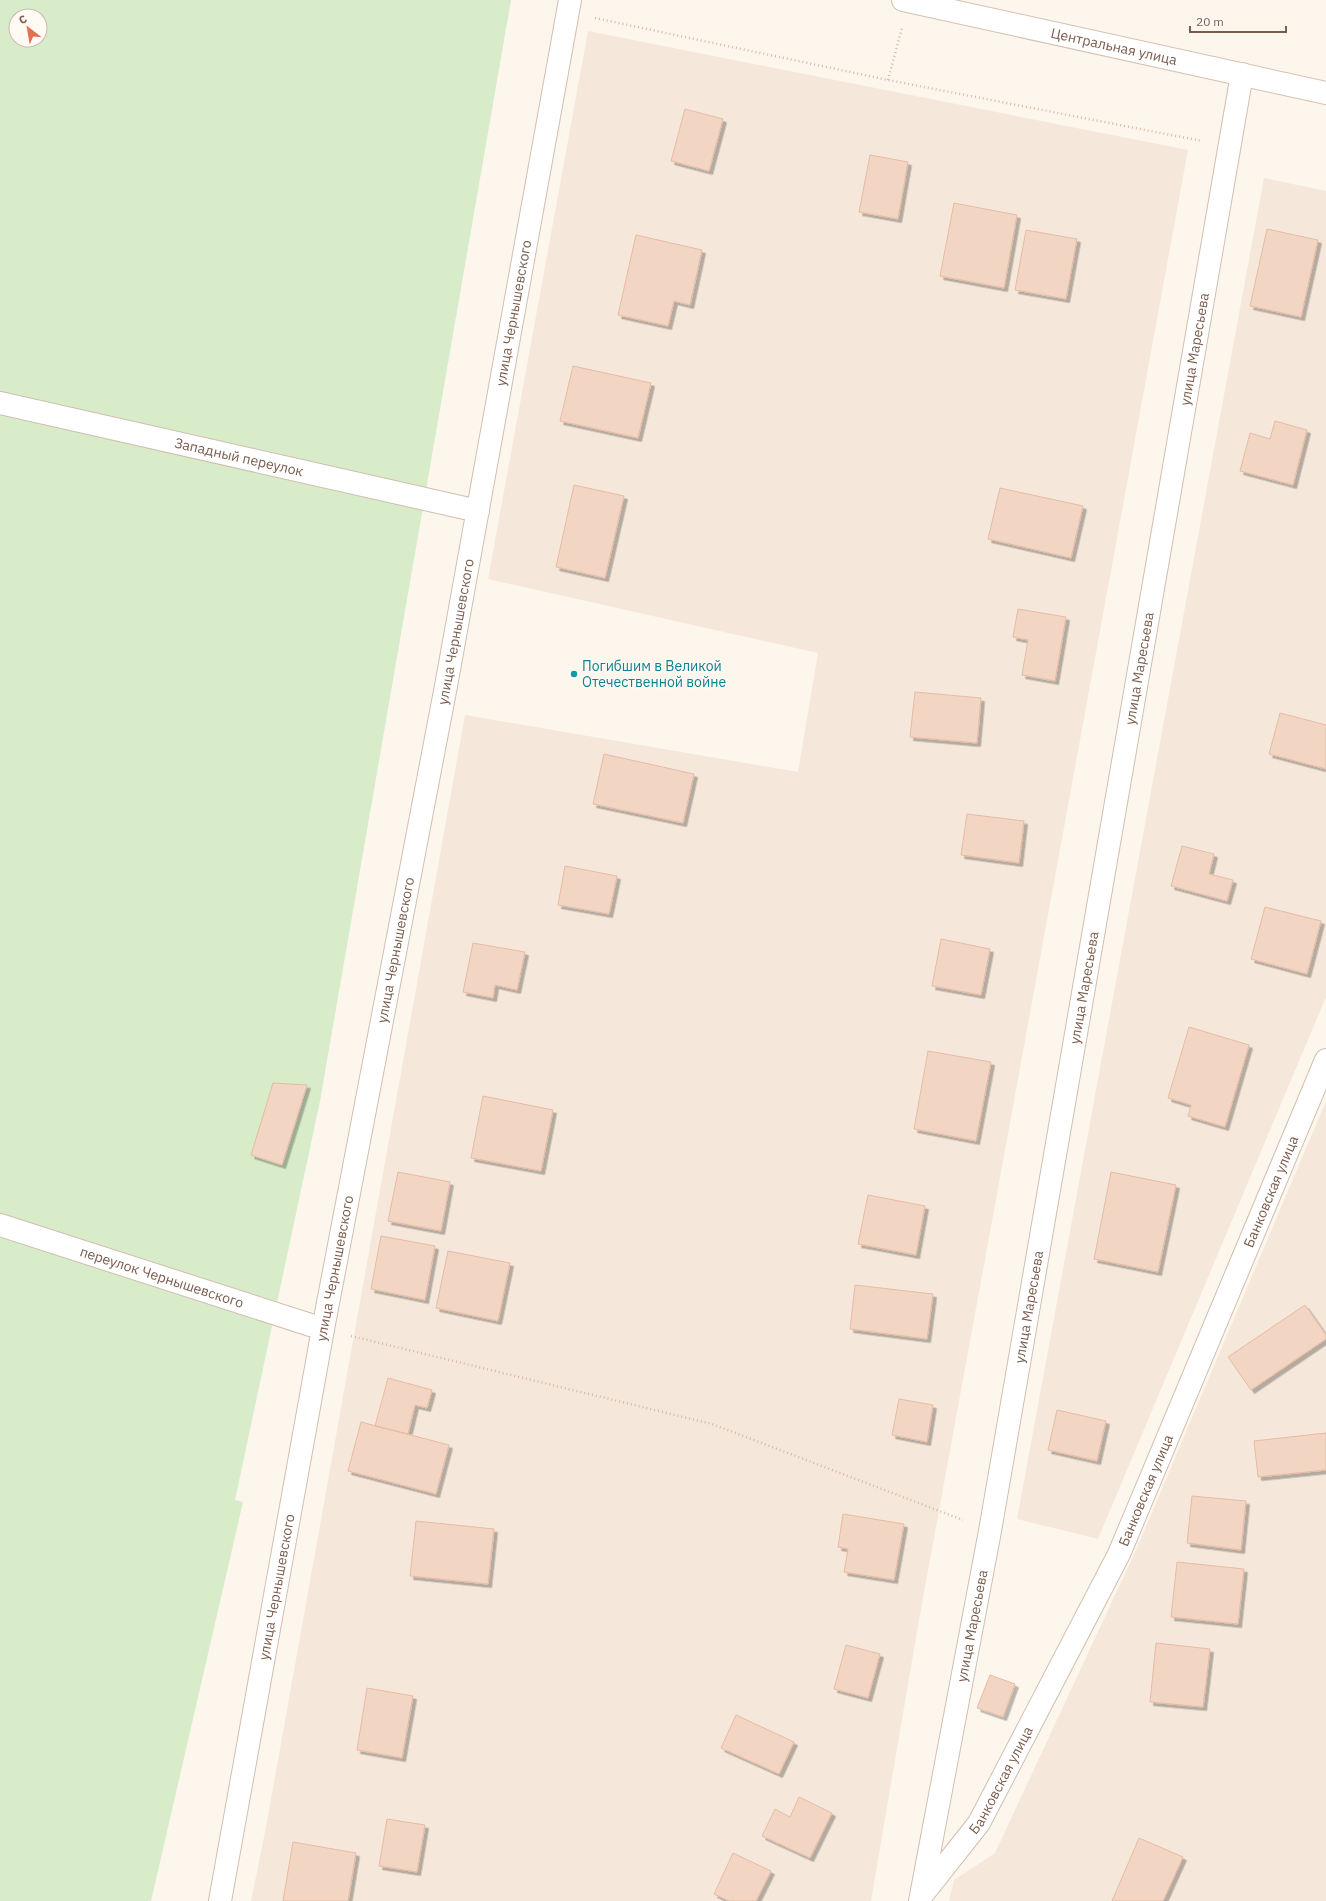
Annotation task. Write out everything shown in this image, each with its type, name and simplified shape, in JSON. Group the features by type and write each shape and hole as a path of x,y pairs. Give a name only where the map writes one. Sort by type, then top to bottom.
{"street":[{"name":"Центральная улица","path":"903,0 1326,93"},
{"name":"улица Чернышевского","path":"220,1901 323,1329 478,511 570,6"},
{"name":"улица Маресьева","path":"920,1899 990,1530 1228,146 1242,74"},
{"name":"Западный переулок","path":"0,403 478,511"},
{"name":"Банковская улица","path":"920,1899 979,1823 1119,1554 1326,1060"},
{"name":"переулок Чернышевского","path":"0,1225 323,1329"}],"path":[{"path":"570,6 888,80 1228,146"},
{"path":"888,80 903,27"},
{"path":"323,1329 712,1424 990,1530"}],"shaded area":[{"path":"588,31 1188,150 919,1620 871,1901 251,1901 266,1827 465,715 798,772 818,653 488,579"},
{"path":"1264,178 1326,191 1326,997 1098,1539 1017,1519"},
{"path":"1326,1101 1326,1901 949,1901 954,1880 995,1853 1136,1550"}],"green space":[{"path":"0,0 511,0 320,1101 235,1500 243,1502 151,1901 0,1901"}],"building":[{"path":"685,109 723,119 709,171 671,161"},
{"path":"870,155 908,162 898,219 859,212"},
{"path":"954,203 1017,215 1004,288 940,276"},
{"path":"1267,229 1318,240 1301,317 1250,306"},
{"path":"1026,230 1077,239 1066,299 1015,290"},
{"path":"636,235 702,250 690,305 674,301 668,326 618,315"},
{"path":"573,366 651,383 638,438 560,421"},
{"path":"1275,421 1307,430 1293,485 1240,471 1250,433 1270,439"},
{"path":"574,485 624,496 605,578 556,567"},
{"path":"1000,488 1083,506 1071,558 988,539"},
{"path":"1018,609 1066,617 1055,681 1022,675 1028,640 1013,637"},
{"path":"915,692 981,698 977,743 910,737"},
{"path":"1280,713 1326,725 1326,769 1269,754"},
{"path":"604,754 694,774 683,823 593,804"},
{"path":"967,814 1024,821 1019,863 961,855"},
{"path":"1182,846 1214,854 1209,874 1233,880 1227,901 1171,886"},
{"path":"565,866 617,876 609,914 558,905"},
{"path":"1265,907 1321,921 1307,974 1251,959"},
{"path":"941,939 990,949 981,995 932,986"},
{"path":"473,943 525,952 517,990 495,985 493,998 463,992"},
{"path":"1189,1027 1249,1045 1225,1127 1188,1116 1191,1105 1168,1098"},
{"path":"928,1051 991,1062 976,1141 914,1129"},
{"path":"273,1083 307,1085 282,1165 251,1155"},
{"path":"483,1096 553,1110 541,1171 471,1158"},
{"path":"398,1172 450,1182 441,1231 388,1221"},
{"path":"1111,1172 1176,1185 1158,1272 1094,1259"},
{"path":"868,1195 925,1206 916,1255 858,1244"},
{"path":"381,1236 435,1246 425,1300 371,1289"},
{"path":"448,1251 510,1263 498,1321 436,1308"},
{"path":"855,1285 933,1294 927,1339 850,1329"},
{"path":"1305,1305 1326,1335 1326,1339 1251,1390 1228,1357"},
{"path":"388,1378 432,1390 427,1408 415,1405 408,1434 375,1426"},
{"path":"899,1399 933,1405 927,1442 892,1435"},
{"path":"1057,1410 1106,1421 1097,1461 1048,1450"},
{"path":"361,1422 449,1445 436,1494 348,1471"},
{"path":"1326,1433 1326,1470 1258,1477 1254,1441"},
{"path":"1192,1496 1246,1501 1241,1550 1187,1543"},
{"path":"843,1514 904,1524 894,1580 844,1572 848,1549 838,1547"},
{"path":"416,1521 494,1529 488,1584 410,1576"},
{"path":"1177,1562 1244,1569 1238,1624 1171,1617"},
{"path":"1156,1643 1210,1649 1203,1707 1150,1702"},
{"path":"846,1645 880,1654 868,1698 834,1689"},
{"path":"990,1675 1015,1684 1003,1717 977,1708"},
{"path":"367,1688 413,1696 402,1758 357,1750"},
{"path":"736,1715 794,1742 779,1774 721,1748"},
{"path":"799,1797 832,1813 810,1858 762,1836 775,1809 790,1817"},
{"path":"387,1819 425,1825 417,1872 379,1866"},
{"path":"1139,1838 1183,1857 1163,1901 1112,1901"},
{"path":"293,1842 356,1853 348,1901 283,1901"},
{"path":"733,1853 771,1871 756,1901 729,1901 714,1894"}],"place":[{"name":"Погибшим в Великой Отечественной войне","path":"574,674"}]}
